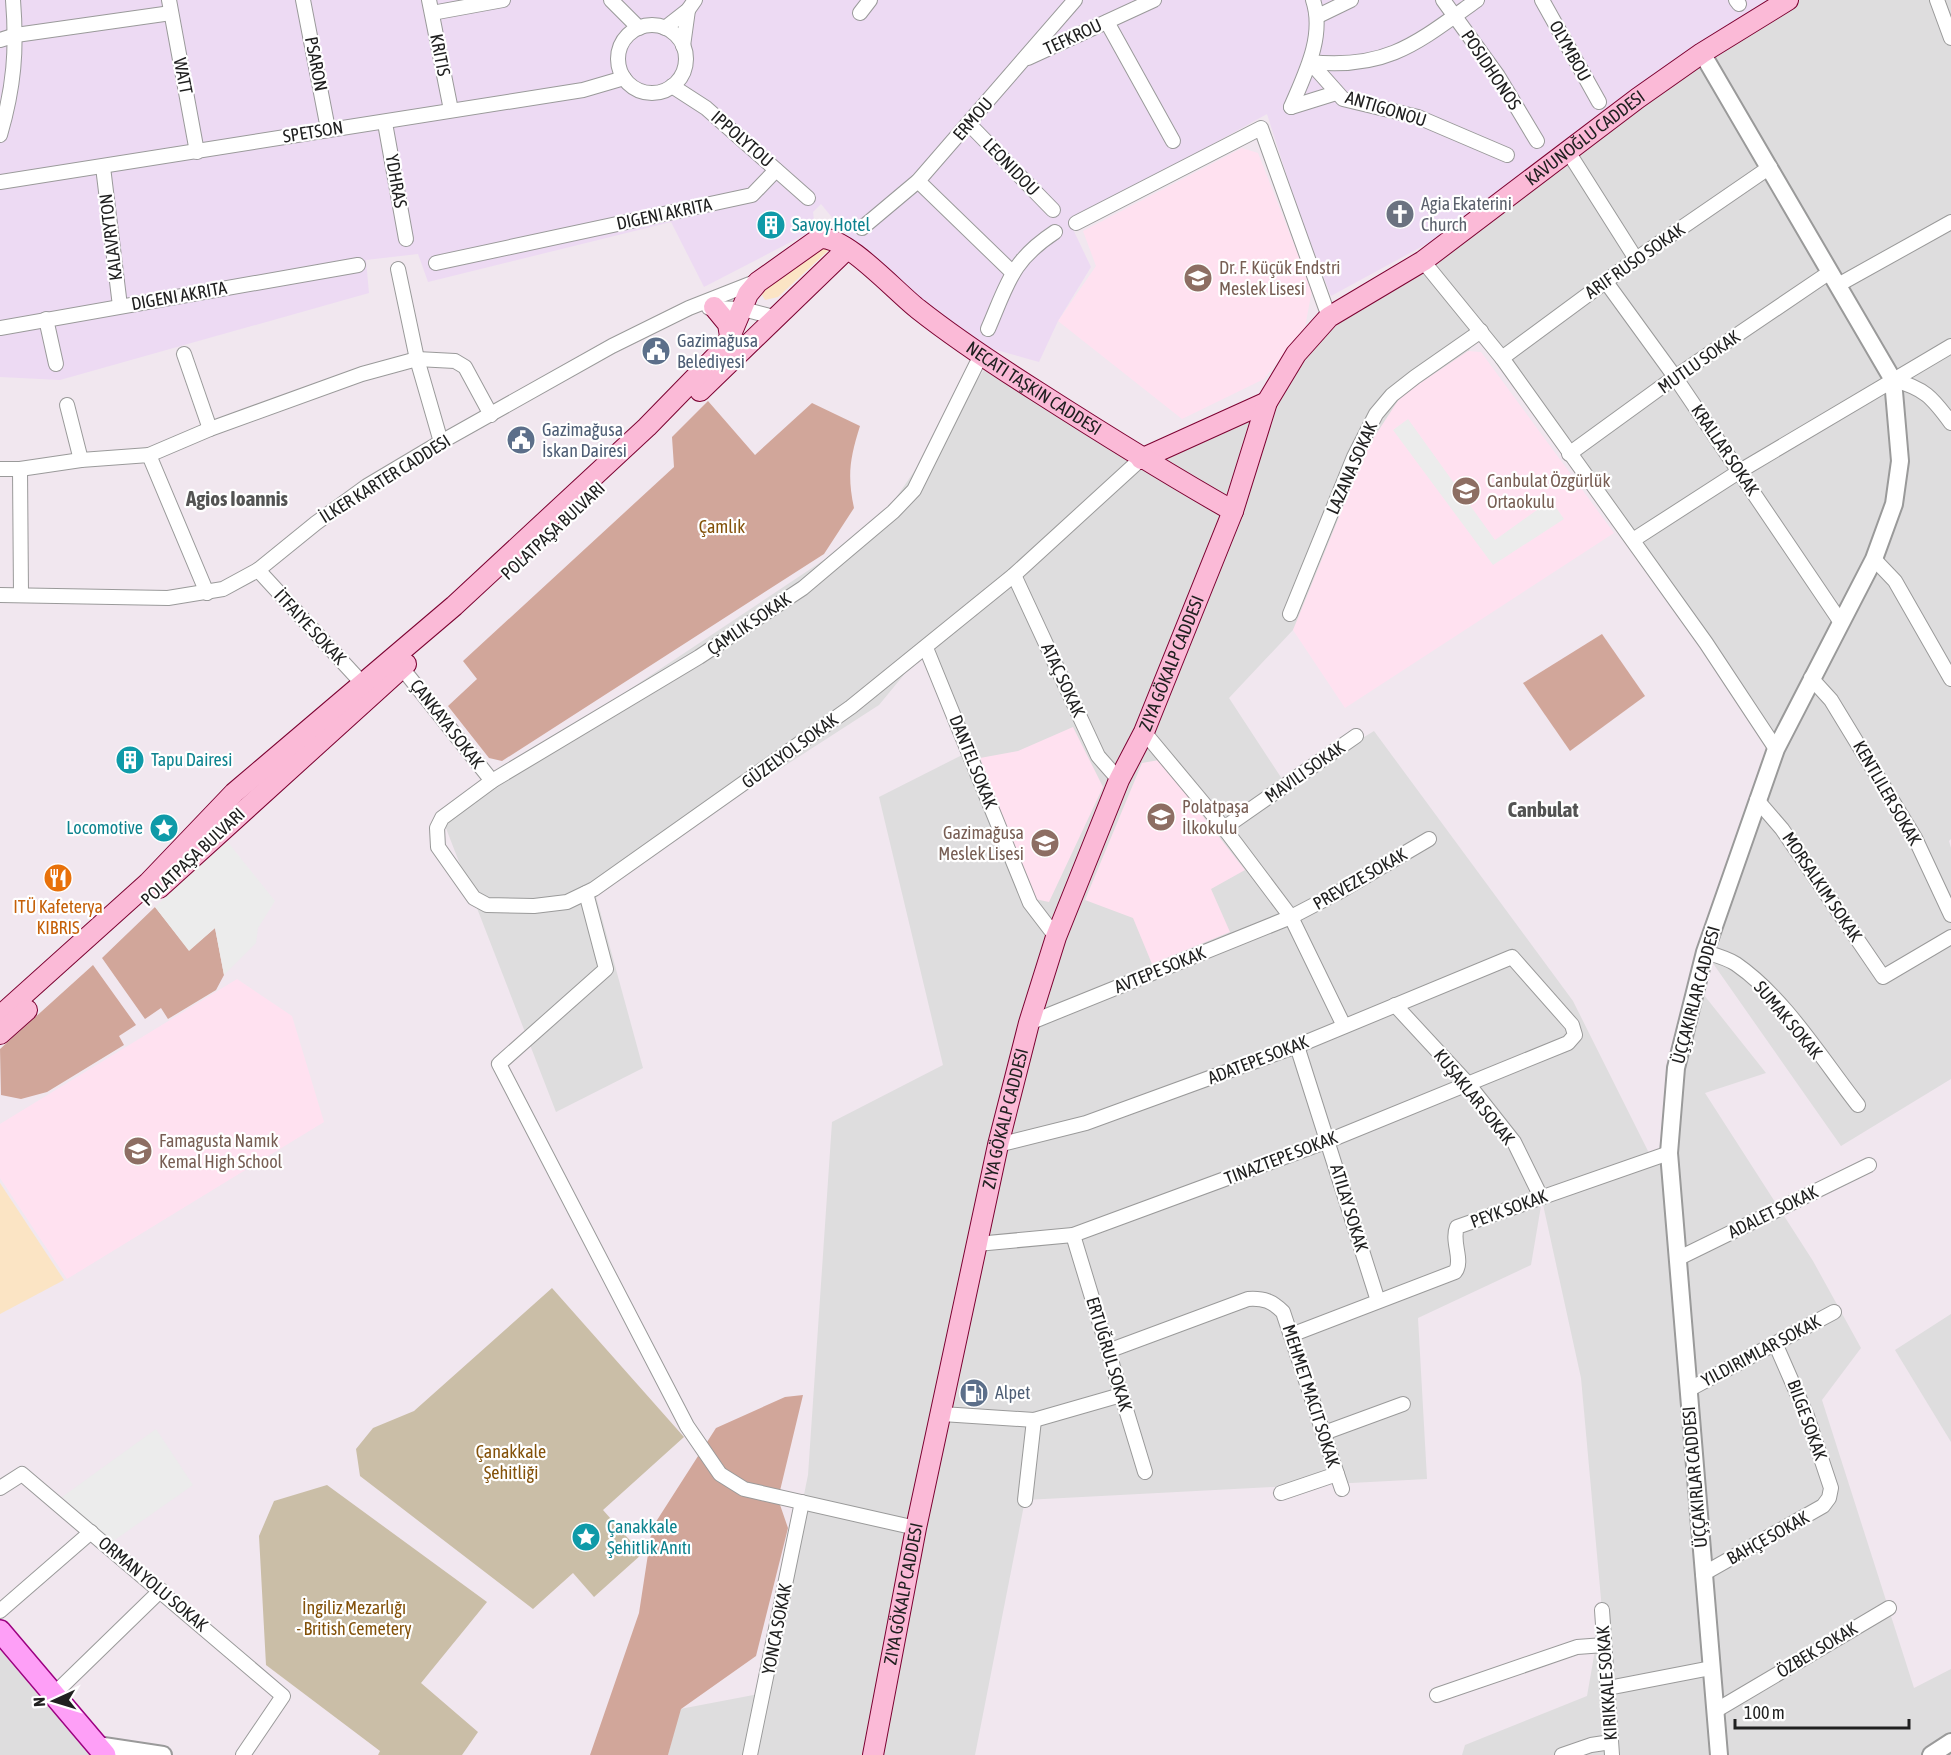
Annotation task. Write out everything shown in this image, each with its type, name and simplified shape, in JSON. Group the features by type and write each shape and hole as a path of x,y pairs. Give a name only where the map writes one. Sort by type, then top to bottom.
{"main road":[{"name":"KAVUNOĞLU CADDESI","path":"1233,511 1267,402 1296,354 1329,317 1423,261 1567,150 1702,53 1788,0"},
{"path":"0,1034 152,887 234,793 453,606 647,427 726,346 748,294 758,282 820,238 835,240 848,249 918,309 981,355 1141,459 1233,511"},
{"path":"0,1016 152,887 402,668 655,436 774,317 848,249"},
{"path":"714,308 728,324 730,336"},
{"path":"1141,459 1267,402"},
{"name":"ZIYA GÖKALP CADDESI","path":"873,1755 916,1528 998,1145 1029,1023 1056,937 1119,780 1144,732 1233,511"},
{"path":"0,1631 101,1750"}],"street":[{"path":"0,135 14,78 16,35 13,0"},
{"name":"PSARON","path":"303,0 328,129"},
{"path":"431,7 503,0"},
{"path":"611,0 639,28"},
{"path":"860,13 870,0"},
{"name":"ERMOU","path":"862,228 918,181 1075,0"},
{"name":"TEFKROU","path":"1025,60 1154,0"},
{"path":"1313,0 1318,16 1310,62 1291,107 1336,93"},
{"path":"1318,16 1351,0"},
{"name":"POSIDHONOS","path":"1443,0 1498,76 1537,141"},
{"path":"1310,62 1344,65 1391,56 1477,0"},
{"name":"OLYMBOU","path":"1542,0 1599,102"},
{"path":"1937,0 1951,38"},
{"path":"665,28 692,5"},
{"path":"683,46 676,35 665,28 656,25 639,28 622,43 619,67 624,78 634,88 646,93 660,92 672,86 685,68 683,46 692,5"},
{"path":"0,40 16,35 170,7"},
{"name":"WATT","path":"170,7 197,152"},
{"name":"KRITIS","path":"431,7 451,110"},
{"path":"1107,22 1173,141"},
{"path":"1702,53 1893,380 1900,461 1899,482 1894,504 1874,559 1776,749 1757,800 1706,952 1676,1068 1669,1153 1719,1755"},
{"name":"ANTIGONOU","path":"1310,62 1343,99 1418,117 1506,155"},
{"name":"SPETSON","path":"0,182 583,90 624,78"},
{"name":"IPPOLYTOU","path":"672,86 706,108 808,198"},
{"name":"YDHRAS","path":"385,123 406,239"},
{"name":"LEONIDOU","path":"969,124 1053,210"},
{"path":"1076,223 1261,128 1329,317"},
{"path":"1567,150 1636,259"},
{"name":"KALAVRYTON","path":"103,167 120,306"},
{"name":"ARIF RUSO SOKAK","path":"1502,358 1636,259 1770,167"},
{"name":"DIGENI AKRITA","path":"436,263 752,195 776,170"},
{"path":"918,181 1013,273"},
{"name":"MUTLU SOKAK","path":"1569,454 1675,377 1834,279 1951,222"},
{"path":"988,329 1013,273 1033,247 1055,232"},
{"path":"1423,261 1502,358 1706,643 1776,749"},
{"name":"DIGENI AKRITA","path":"0,328 358,265"},
{"path":"398,268 417,359 441,442"},
{"name":"İLKER KARTER CADDESI","path":"0,596 168,598 207,593 242,581 316,522 368,486 441,442 612,346 689,308 758,282"},
{"name":"KRALLAR SOKAK","path":"1606,282 1740,471 1840,621"},
{"name":"İLKER KARTER CADDESI","path":"689,308 743,309 774,317"},
{"path":"46,319 56,364"},
{"name":"LAZANA SOKAK","path":"1290,614 1354,457 1376,414 1400,389 1481,331"},
{"path":"1633,540 1740,471 1951,346"},
{"path":"184,354 210,429"},
{"path":"492,781 699,657 784,600 893,512 919,481 981,355"},
{"path":"0,469 20,469 81,460 149,454 210,429 362,374 417,359 455,361 465,367 491,415"},
{"path":"1893,380 1917,386 1938,406 1951,423"},
{"path":"67,405 81,460"},
{"path":"149,454 207,593"},
{"name":"GÜZELYOL SOKAK","path":"492,781 442,818 436,828 438,847 474,898 487,905 502,907 534,906 567,902 586,893 747,783 926,648 1014,574 1141,459"},
{"path":"20,469 21,596"},
{"path":"1874,559 1895,581 1951,679"},
{"name":"İTFAIYE SOKAK","path":"258,570 362,683"},
{"name":"ATAÇ SOKAK","path":"1014,574 1098,756 1119,780"},
{"name":"DANTEL SOKAK","path":"926,648 1030,903 1056,937"},
{"name":"ÇANKAYA SOKAK","path":"402,668 492,781"},
{"name":"KENTLILER SOKAK","path":"1811,678 1832,699 1915,838 1951,915"},
{"path":"1144,732 1224,828 1291,917 1344,1026"},
{"name":"MAVILI SOKAK","path":"1224,828 1356,736"},
{"path":"1757,800 1782,829 1883,977 1951,937"},
{"name":"PREVEZE SOKAK","path":"1291,917 1429,839"},
{"path":"586,893 606,969 499,1064 687,1426 720,1474 744,1489 916,1528"},
{"name":"AVTEPE SOKAK","path":"1029,1023 1291,917"},
{"name":"SUMAK SOKAK","path":"1706,952 1734,962 1756,980 1778,1003 1858,1105"},
{"name":"ADATEPE SOKAK","path":"998,1145 1086,1123 1297,1046 1512,957 1572,1025 1575,1035 1568,1043 1468,1085"},
{"name":"KUŞAKLAR SOKAK","path":"1395,1005 1468,1085 1514,1142 1541,1197"},
{"path":"1297,1046 1378,1301"},
{"path":"977,1244 1073,1235 1328,1141 1468,1085"},
{"name":"PEYK SOKAK","path":"1291,1335 1455,1272 1459,1265 1454,1235 1457,1227 1669,1153"},
{"name":"ADALET SOKAK","path":"1677,1259 1869,1165"},
{"name":"ERTUĞRUL SOKAK","path":"1073,1235 1145,1472"},
{"name":"MEHMET MACIT SOKAK","path":"1108,1351 1248,1299 1262,1298 1273,1302 1283,1312 1342,1489"},
{"path":"1688,1390 1834,1312"},
{"name":"BILGE SOKAK","path":"1775,1343 1810,1427 1831,1488 1829,1498"},
{"path":"942,1413 1034,1420 1121,1395"},
{"path":"1324,1433 1403,1404"},
{"path":"1025,1500 1034,1420"},
{"name":"ORMAN YOLU SOKAK","path":"0,1488 22,1474 283,1696 243,1755"},
{"path":"1281,1493 1337,1474"},
{"name":"BAHÇE SOKAK","path":"1703,1574 1823,1506 1829,1498"},
{"name":"YONCA SOKAK","path":"750,1755 802,1502"},
{"path":"0,1611 91,1532"},
{"path":"54,1694 160,1590"},
{"name":"ÖZBEK SOKAK","path":"1715,1711 1889,1608"},
{"path":"1562,1755 1591,1745 1611,1749 1602,1610"},
{"path":"1437,1695 1577,1647 1604,1645"},
{"path":"1608,1688 1711,1668"},
{"path":"1935,1754 1951,1742"},
{"path":"101,1750 163,1755"}],"shaded area":[{"path":"0,0 1775,0 1665,67 1432,241 1331,296 1298,211 1267,114 1070,223 1091,267 1058,321 1039,362 982,346 862,254 821,204 813,212 815,228 812,231 704,287 671,222 428,282 418,254 366,260 369,293 60,380 0,377"},
{"path":"1798,0 1951,0 1951,839 1949,841 1951,848 1951,1079 1841,1146 1705,952 1776,749 1480,333 1293,630 1229,698 1286,785 1374,731 1573,1001 1652,1159 1669,1153 1696,985 1766,1073 1705,1093 1813,1261 1861,1348 1822,1400 1914,1688 1951,1669 1951,1755 1462,1755 1465,1745 1587,1696 1602,1610 1581,1378 1542,1200 1531,1265 1418,1318 1427,1479 1025,1500 975,1755 668,1755 680,1709 764,1693 808,1475 832,1122 943,1065 879,797 968,752 926,648 879,705 594,889 643,1068 556,1112 442,818 492,781 878,524 990,361 1144,460 1270,397 1329,317 1702,53"},
{"name":"Dr. F. Küçük Endstri Meslek Lisesi","path":"1242,148 1258,153 1312,290 1305,327 1264,379 1182,419 1058,321 1096,266 1083,231"},
{"path":"818,246 832,247 778,297 765,300 759,290"},
{"name":"Canbulat Özgürlük Ortaokulu","path":"1468,351 1481,352 1614,533 1345,708 1293,630 1367,448 1401,396"},
{"path":"1408,419 1495,540 1551,500 1564,519 1493,565 1393,430"},
{"name":"Gazimağusa Meslek Lisesi","path":"1073,727 1103,787 1049,902 1035,899 980,758 1018,751"},
{"name":"Polatpaşa İlkokulu","path":"1159,760 1245,870 1211,889 1230,932 1152,964 1133,918 1085,900 1142,763"},
{"path":"226,840 275,901 258,928 256,943 224,975 215,928 189,951 155,907"},
{"name":"Famagusta Namık Kemal High School","path":"237,979 292,1016 324,1122 67,1279 0,1178 0,1124"},
{"path":"0,1183 64,1280 0,1314"},
{"path":"1951,1314 1951,1442 1895,1350"},
{"path":"156,1429 193,1485 112,1542 62,1497"},
{"path":"0,1632 102,1755 0,1755"}],"green space":[{"name":"Çamlık","path":"708,401 755,455 812,403 860,426 851,467 854,508 824,554 502,761 489,758 448,706 477,679 463,661 674,467 672,437"},
{"path":"1602,634 1645,696 1570,751 1523,683"},
{"path":"155,907 189,950 215,928 224,975 216,990 168,1019 161,1008 145,1019 102,958"},
{"path":"93,965 136,1025 119,1036 124,1045 47,1092 21,1099 1,1095 0,1049"},
{"name":"Çanakkale Şehitliği","path":"552,1288 684,1437 603,1510 642,1554 594,1597 573,1573 533,1609 360,1476 356,1449 373,1428 414,1411"},
{"path":"803,1395 778,1499 788,1528 756,1656 681,1709 668,1755 590,1755 639,1613 652,1528 716,1428 785,1397"},
{"name":"İngiliz Mezarlığı - British Cemetery","path":"327,1485 487,1602 421,1683 478,1732 462,1755 378,1755 380,1751 266,1665 259,1536 274,1501"}],"place":[{"name":"Agia Ekaterini Church","path":"1400,214"},
{"name":"Savoy Hotel","path":"771,225"},
{"name":"Dr. F. Küçük Endstri Meslek Lisesi","path":"1198,278"},
{"name":"Gazimağusa Belediyesi","path":"656,351"},
{"name":"Gazimağusa İskan Dairesi","path":"521,440"},
{"name":"Canbulat Özgürlük Ortaokulu","path":"1466,491"},
{"name":"Tapu Dairesi","path":"130,760"},
{"name":"Polatpaşa İlkokulu","path":"1161,817"},
{"name":"Locomotive","path":"164,828"},
{"name":"Gazimağusa Meslek Lisesi","path":"1045,843"},
{"name":"ITÜ Kafeterya KIBRIS","path":"58,878"},
{"name":"Famagusta Namık Kemal High School","path":"138,1151"},
{"name":"Alpet","path":"974,1393"},
{"name":"Çanakkale Şehitlik Anıtı","path":"586,1537"}],"district":[{"name":"Agios Ioannis","path":"237,499"},
{"name":"Canbulat","path":"1543,810"}]}
